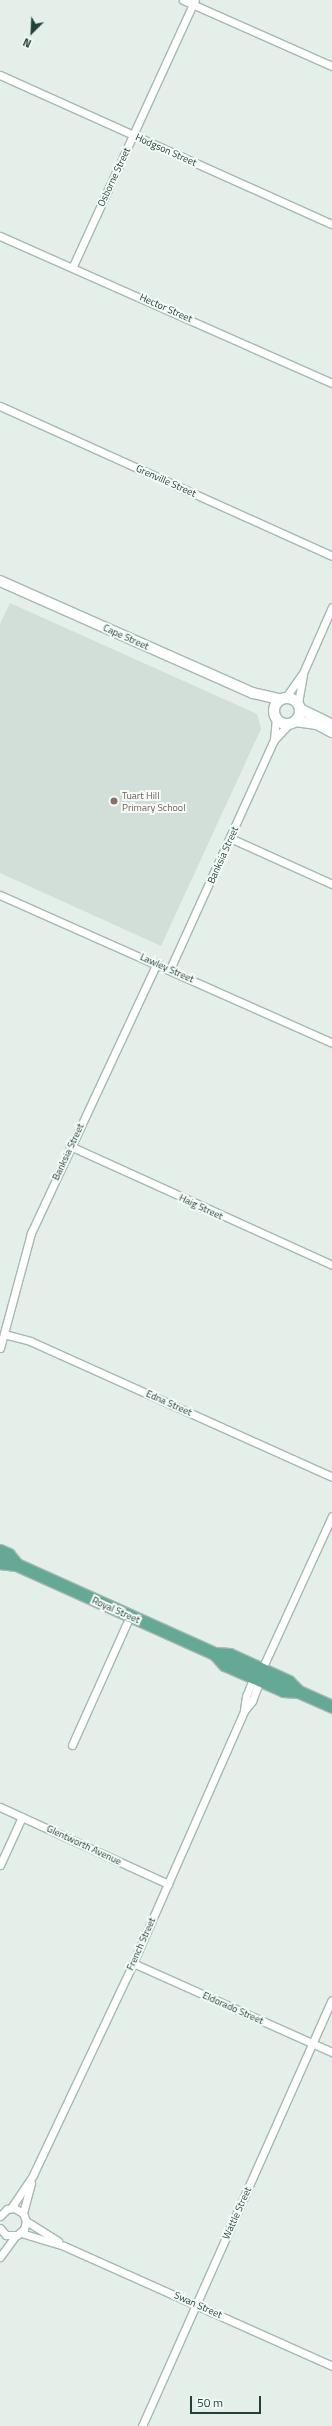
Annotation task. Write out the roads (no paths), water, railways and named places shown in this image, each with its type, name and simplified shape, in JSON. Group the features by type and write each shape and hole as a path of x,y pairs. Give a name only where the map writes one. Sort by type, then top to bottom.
{"main road":[{"name":"Royal Street","path":"0,1551 10,1555 18,1565"},
{"name":"Royal Street","path":"0,1563 18,1565 215,1654 226,1665 259,1676 284,1691 299,1692 332,1707"}],"street":[{"path":"183,0 194,2 332,66"},
{"name":"Osborne Street","path":"73,266 194,2"},
{"name":"Hodgson Street","path":"0,75 332,224"},
{"name":"Hector Street","path":"0,236 73,266 332,383"},
{"name":"Grenville Street","path":"0,406 332,556"},
{"name":"Cape Street","path":"0,581 253,693 283,698 332,724"},
{"path":"275,715 283,698 303,673 332,607"},
{"path":"292,722 299,706 303,673"},
{"name":"Cape Street","path":"253,693 275,715 292,722 317,724 332,732"},
{"name":"Banksia Street","path":"274,740 275,715"},
{"name":"Banksia Street","path":"170,969 274,740 292,722"},
{"path":"230,838 332,884"},
{"name":"Lawley Street","path":"0,895 157,963 332,1043"},
{"name":"Banksia Street","path":"0,1348 31,1233 70,1146 157,963"},
{"name":"Haig Street","path":"70,1146 332,1265"},
{"name":"Edna Street","path":"4,1334 30,1341 332,1477"},
{"name":"French Street","path":"4,2211 33,2175 133,1963 259,1676 332,1516"},
{"path":"72,1745 130,1616"},
{"name":"Glentworth Avenue","path":"0,1807 168,1884"},
{"path":"0,1865 22,1817"},
{"name":"Eldorado Street","path":"133,1963 332,2052"},
{"name":"Wattle Street","path":"142,2426 332,2000"},
{"name":"French Street","path":"18,2234 25,2217 33,2175"},
{"name":"Swan Street","path":"4,2211 25,2217 64,2246"},
{"path":"0,2240 1,2230"},
{"name":"Swan Street","path":"1,2230 64,2246 332,2366"},
{"path":"0,2257 18,2234"}],"place":[{"name":"Tuart Hill Primary School","path":"114,801"}]}
